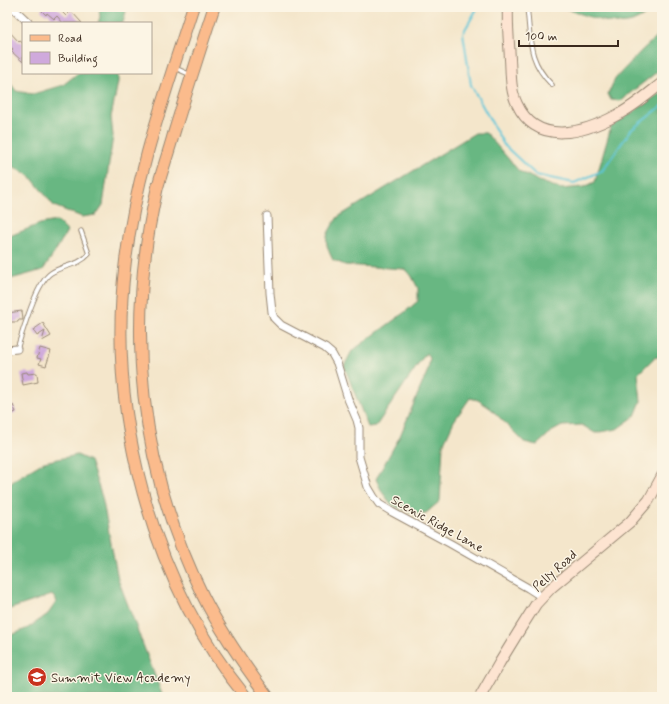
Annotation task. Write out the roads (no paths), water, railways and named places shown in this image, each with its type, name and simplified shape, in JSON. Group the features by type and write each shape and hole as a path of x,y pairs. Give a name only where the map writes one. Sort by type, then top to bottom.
{"main road":[{"path":"193,7 143,168 131,224 121,297 121,329 125,397 137,468 161,550 174,580 206,640 222,667 246,697"},
{"path":"214,7 158,188 143,268 140,330 143,389 148,424 158,472 174,529 190,570 220,627 268,697"}],"street":[{"path":"12,7 28,22"},
{"path":"508,7 508,44 514,97 524,116 529,122 536,126 550,131 564,133 592,127 618,115 662,83"},
{"name":"Scenic Ridge Lane","path":"267,216 270,293 274,318 281,325 325,348 332,354 337,363 348,399 357,420 359,428 359,457 368,487 379,504 542,597"},
{"path":"7,350 17,349"},
{"name":"Pelly Road","path":"480,697 500,662 542,597 630,522 649,500 662,476"}],"lane":[{"path":"527,7 530,44 541,73 552,85"},
{"path":"174,67 192,76"},
{"path":"17,349 24,326 40,286 47,276 64,267 79,263 89,254 81,231"}],"waterway":[{"path":"478,7 463,33 471,85 504,145 536,175 574,183 602,171 631,130 662,106"}],"place":[{"name":"Summit View Academy","path":"37,677"}]}
